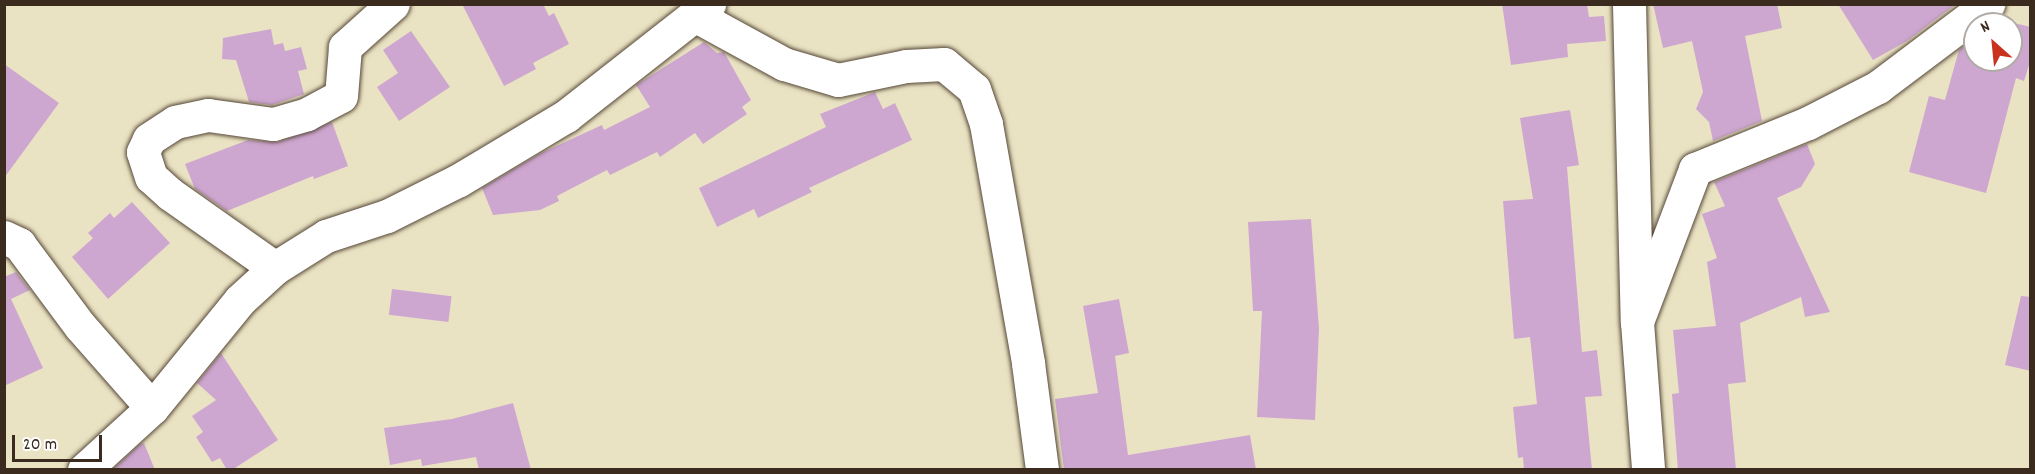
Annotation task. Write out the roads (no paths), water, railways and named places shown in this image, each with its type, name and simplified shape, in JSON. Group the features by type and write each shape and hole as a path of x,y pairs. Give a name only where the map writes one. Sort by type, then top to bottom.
{"street":[{"path":"275,268 170,194 151,177 143,152 149,139 175,122 208,115 273,124 307,114 341,96 345,47 393,4"},
{"path":"1629,4 1637,322 1648,470"},
{"path":"1637,322 1695,169 1808,123 1878,87 1988,4"},
{"path":"84,470 152,408 240,300 275,268 326,236 387,216 459,180 566,116 704,11 784,64 838,80 906,66 944,64 974,89 986,124 1028,363 1042,470"},
{"path":"4,237 19,244 80,326 152,408"}]}
